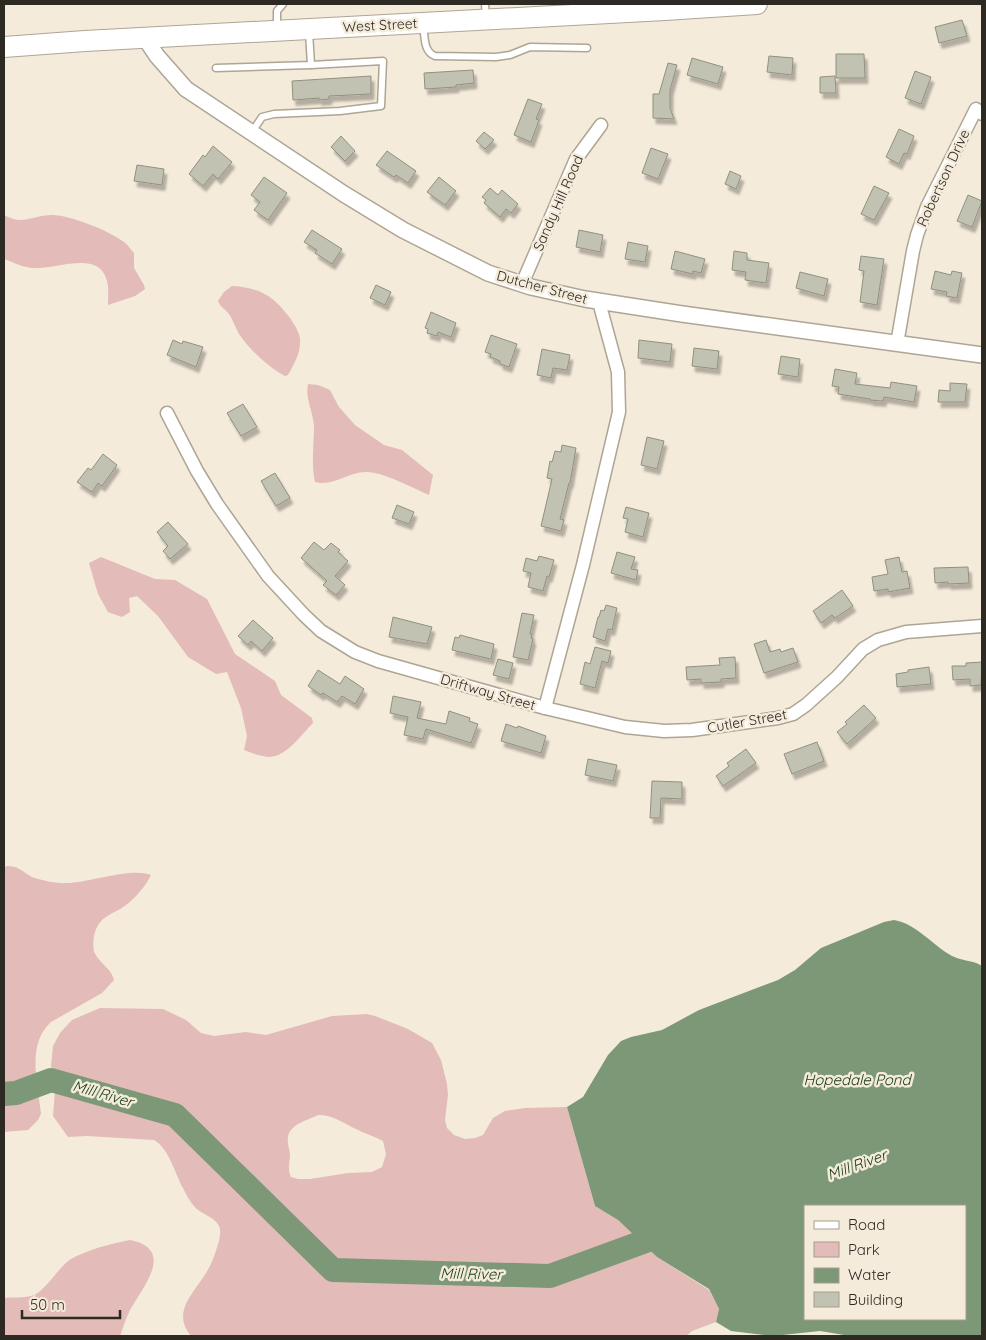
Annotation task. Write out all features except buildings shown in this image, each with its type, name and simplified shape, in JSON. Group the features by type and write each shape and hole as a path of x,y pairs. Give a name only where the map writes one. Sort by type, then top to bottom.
{"main road":[{"name":"West Street","path":"4,47 423,23 485,12 549,13 757,4"}],"street":[{"name":"Dutcher Street","path":"145,38 157,56 186,89 344,194 404,230 488,273 522,284 599,302 982,355"},
{"name":"Robertson Drive","path":"898,344 912,251 927,207 976,110 982,114"},
{"name":"Sandy Hill Road","path":"522,284 576,159 601,125"},
{"name":"Driftway Street","path":"166,413 192,464 246,546 272,580 321,631 355,652 378,661 545,708 583,565 619,412 618,372 599,302"},
{"name":"Cutler Street","path":"545,708 625,727 664,731 692,730 778,718 792,714 806,705 838,677 863,649 878,640 906,632 982,626"}],"lane":[{"path":"277,30 277,11 283,4"},
{"path":"423,23 427,49 430,54 435,56 510,55 530,47 586,48"},
{"path":"309,29 311,65"},
{"path":"216,68 383,61 381,106 340,112 274,114 262,117 252,132"}],"green space":[{"path":"4,215 17,220 45,215 60,216 90,224 109,233 124,242 134,253 134,268 145,289 135,296 108,305 107,281 102,271 95,266 86,263 76,263 30,268 4,259"},
{"path":"232,286 266,294 284,310 293,323 299,333 300,344 297,358 288,375 285,376 279,372 254,352 239,334 230,315 220,305 218,301 224,292"},
{"path":"308,384 318,385 330,390 339,407 355,425 384,445 402,450 433,475 429,495 398,481 367,472 360,472 335,481 315,482 313,461 314,426 307,389"},
{"path":"101,557 155,579 175,580 207,599 235,654 275,681 281,695 312,718 313,723 294,744 276,756 257,755 244,750 247,736 241,708 227,672 216,674 188,657 158,616 137,596 129,598 130,612 122,617 108,612 98,594 89,563"},
{"path":"7,866 18,868 35,878 58,883 132,873 151,875 133,899 102,920 96,929 93,940 94,952 114,980 102,993 51,1022 43,1031 36,1053 36,1078 41,1114 38,1120 28,1130 4,1132 4,868"},
{"path":"100,1008 163,1009 186,1020 201,1033 214,1036 246,1032 266,1035 332,1016 367,1014 408,1029 432,1043 441,1060 448,1095 445,1120 447,1128 454,1135 465,1139 483,1135 493,1118 505,1111 525,1108 567,1107 595,1206 618,1220 657,1257 709,1290 719,1309 716,1322 692,1331 686,1336 191,1336 185,1327 183,1319 186,1303 212,1262 219,1241 220,1228 215,1221 191,1203 168,1155 154,1140 87,1136 68,1137 53,1116 56,1079 51,1066 53,1046 60,1033 72,1020","holes":["318,1115 328,1116 383,1141 386,1154 382,1167 372,1172 348,1173 310,1179 291,1177 289,1168 289,1133 295,1126"]},
{"path":"130,1240 144,1245 151,1252 154,1260 148,1280 130,1310 120,1336 4,1336 4,1298 28,1297 36,1294 71,1259 100,1247"}],"water":[{"name":"Hopedale Pond","path":"894,920 917,930 952,956 982,966 982,1336 850,1336 820,1331 773,1336 731,1331 716,1322 719,1309 709,1289 657,1257 618,1220 595,1206 567,1107 583,1097 608,1055 621,1041 662,1030 699,1010 778,980 795,970 821,948 884,922"}],"waterway":[{"name":"Mill River","path":"4,1094 16,1093 51,1080 175,1115 333,1270 550,1276 673,1231"}]}
